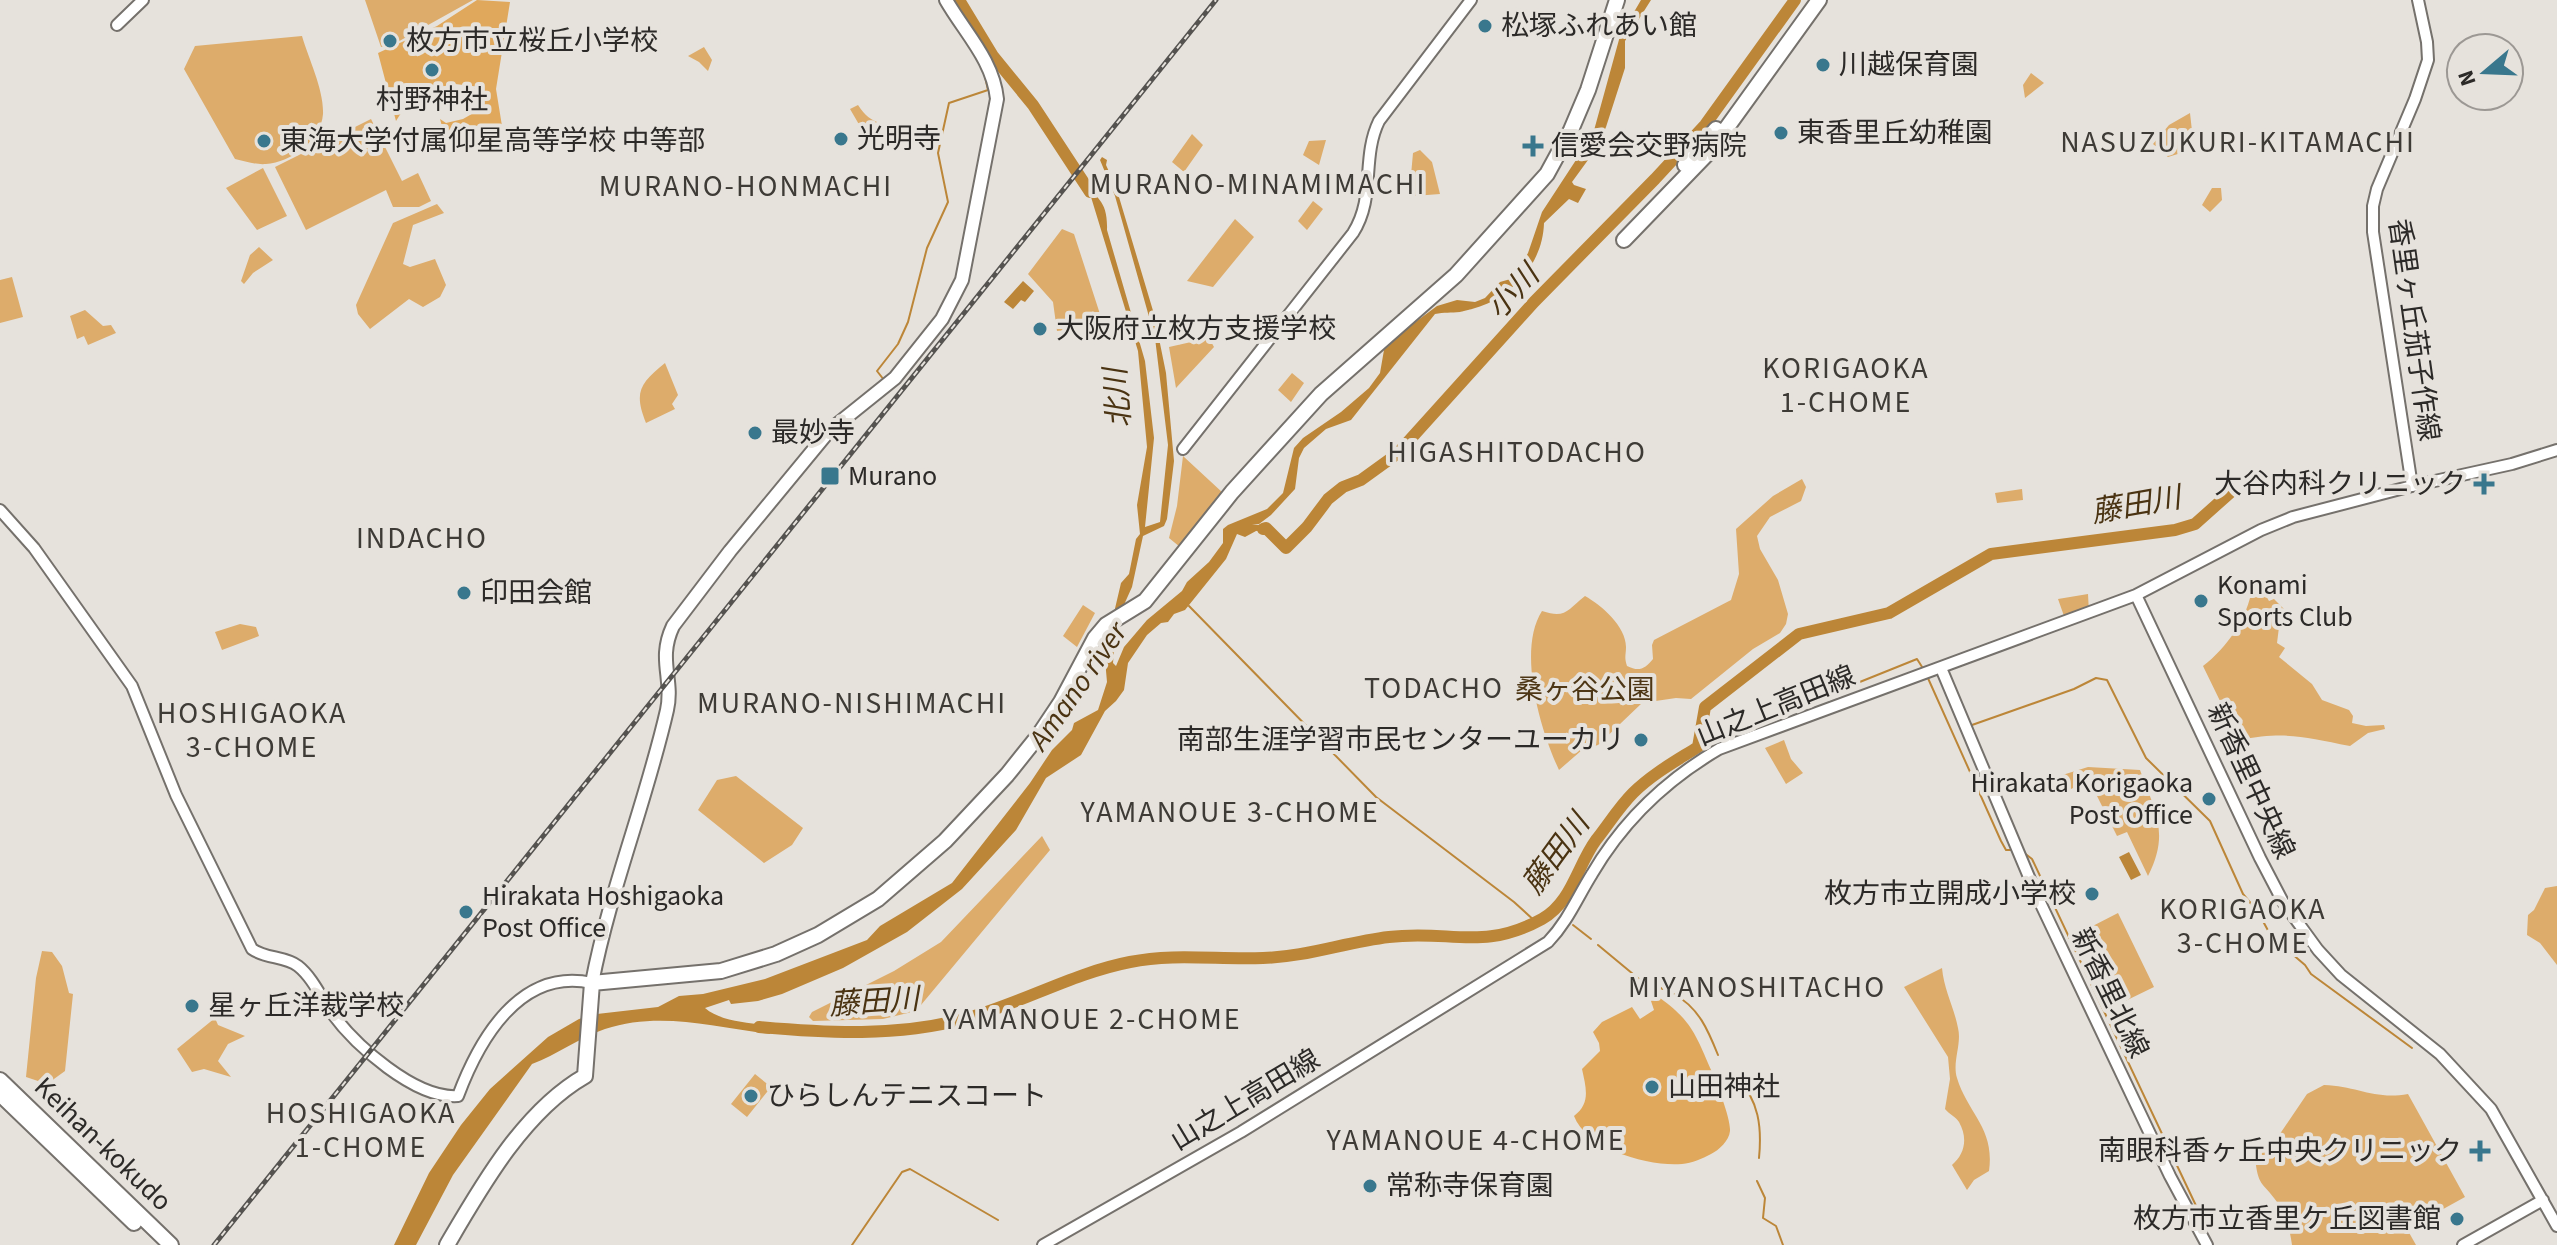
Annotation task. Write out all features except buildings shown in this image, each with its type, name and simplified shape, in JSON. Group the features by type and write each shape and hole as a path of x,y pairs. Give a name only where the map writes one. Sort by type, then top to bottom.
{"highway":[{"path":"447,1245 533,1117 550,1099 585,1076 592,983 739,966 800,944 878,899 945,841 1007,775 1061,702 1095,638 1106,625 1145,601 1232,492 1321,394 1456,275 1547,174 1588,90 1617,0"},
{"path":"1810,0 1724,120 1621,238 1710,151 1819,0"},
{"name":"Keihan-kokudo","path":"0,1080 171,1245"},
{"name":"Keihan-kokudo","path":"0,1094 158,1245"}],"main road":[{"path":"592,983 668,706 664,660 673,626 730,551 835,425 895,378 942,319 962,280 997,99 989,68 946,0"}],"street":[{"path":"117,25 143,0"},
{"path":"1183,449 1363,218 1372,136 1379,121 1471,0"},
{"name":"香里ヶ丘茄子作線","path":"2412,486 2373,232 2373,206 2428,60 2418,0"},
{"name":"山之上高田線","path":"1043,1245 1241,1132 1548,942 1563,926 1591,876 1626,824 1671,782 1719,749 2136,595 2261,530 2293,517 2512,464 2557,450"},
{"path":"0,510 34,548 132,686 176,795 252,949 300,967 333,1014 392,1071 437,1094 458,1096 484,1040 502,1015 525,996 553,982 576,979 592,983"},
{"name":"新香里中央線","path":"2136,595 2260,858 2296,922 2341,975 2440,1054 2491,1109 2557,1226"},
{"name":"新香里北線","path":"1941,668 2016,851 2170,1176 2207,1245"},
{"path":"2463,1245 2543,1200"}],"green space":[{"name":"枚方市立桜丘小学校","path":"365,0 473,0 394,44 381,47"},
{"path":"302,36 323,105 317,133 303,148 276,162 258,164 235,159 184,69 195,46"},
{"path":"704,47 712,60 708,71 688,56"},
{"path":"2031,73 2044,83 2025,98 2023,85"},
{"path":"458,88 478,88 482,105 463,110"},
{"path":"858,105 873,120 902,130 901,136 881,134 880,131 864,133 850,109"},
{"path":"2190,113 2194,149 2168,157 2153,144 2169,125"},
{"path":"371,119 402,181 418,173 431,201 419,207 393,207 386,190 306,230 275,167"},
{"path":"1192,134 1203,145 1184,172 1172,162"},
{"path":"1326,140 1319,165 1303,155 1309,141"},
{"path":"1420,150 1432,162 1440,194 1414,196 1411,175 1413,153"},
{"path":"263,168 287,216 257,230 226,188"},
{"path":"2212,188 2221,188 2222,200 2210,212 2202,205"},
{"path":"1313,201 1323,209 1307,230 1298,221"},
{"path":"437,204 444,213 413,225 403,264 410,267 435,259 446,285 440,297 423,307 409,299 370,329 358,314 356,305 393,223"},
{"path":"1235,219 1254,237 1213,287 1187,281"},
{"path":"1062,229 1074,234 1101,320 1094,327 1057,331 1053,302 1028,274"},
{"path":"259,247 273,260 253,273 244,284 241,281 250,255"},
{"path":"12,277 23,317 0,323 0,280"},
{"path":"85,310 103,326 111,325 116,333 88,345 84,336 77,339 70,316"},
{"path":"1209,338 1214,347 1176,388 1169,347"},
{"path":"665,363 678,395 672,404 675,409 646,423 640,403 642,388"},
{"path":"1292,373 1304,383 1291,402 1278,390"},
{"path":"1183,456 1223,493 1180,547 1169,538 1177,506"},
{"name":"桑ヶ谷公園","path":"1802,479 1806,487 1801,501 1770,517 1757,536 1760,549 1778,580 1788,614 1780,633 1753,649 1691,699 1642,703 1598,745 1582,750 1559,770 1545,734 1531,668 1531,647 1542,611 1561,613 1585,596 1605,611 1622,631 1627,666 1635,669 1644,667 1653,659 1654,640 1731,600 1739,574 1736,529 1773,496"},
{"path":"2022,489 2023,500 1997,503 1995,493"},
{"path":"2259,584 2269,601 2274,599 2287,612 2280,619 2277,643 2285,648 2279,657 2312,684 2322,700 2349,710 2353,716 2352,723 2384,725 2385,729 2368,733 2350,746 2283,736 2239,740 2203,666 2235,631 2246,610 2252,588"},
{"path":"2088,594 2089,613 2064,616 2058,599"},
{"path":"1083,605 1095,613 1077,647 1063,636"},
{"path":"240,624 256,627 259,636 222,650 215,632"},
{"path":"1784,740 1791,759 1803,773 1786,784 1765,748"},
{"path":"2088,767 2140,770 2155,810 2159,834 2155,861 2148,876 2127,832 2117,836 2089,780 2069,790 2056,777"},
{"path":"736,776 803,828 792,845 764,863 698,810 717,780"},
{"path":"1042,836 1050,850 916,1011 883,1019 813,1021 809,1017 812,1012 894,971 941,942"},
{"path":"2557,886 2557,965 2540,943 2527,935 2528,915 2534,910 2545,888"},
{"path":"2118,913 2154,987 2117,1005 2081,932"},
{"path":"42,951 52,952 62,966 69,993 73,994 65,1071 47,1084 26,1077 36,978"},
{"path":"1942,968 1959,1034 1957,1078 1984,1132 1990,1156 1989,1171 1974,1180 1967,1190 1952,1165 1960,1156 1964,1140 1959,1122 1945,1109 1950,1079 1948,1057 1904,987"},
{"path":"215,1018 218,1025 245,1036 228,1044 218,1061 231,1077 204,1069 192,1072 177,1049"},
{"name":"ひらしんテニスコート","path":"755,1074 771,1087 747,1117 731,1104"},
{"path":"2324,1085 2375,1094 2408,1094 2465,1197 2407,1229 2416,1245 2292,1245 2283,1212 2259,1179 2255,1157 2271,1147 2307,1094"}],"shaded area":[{"path":"477,0 510,2 496,89 502,126 463,132 443,130 440,119 446,123 463,119 484,107 481,87 455,84 412,90 405,100 399,101 401,113 396,121 378,53 437,26"},
{"path":"1641,0 1651,0 1625,41 1625,68 1606,127 1596,149 1572,182 1586,189 1578,203 1569,199 1544,223 1538,252 1522,278 1500,297 1486,304 1461,312 1435,314 1351,420 1326,429 1304,448 1299,458 1295,489 1271,515 1252,525 1266,525 1274,533 1272,536 1266,530 1245,537 1237,534 1226,559 1185,610 1174,614 1168,622 1161,623 1147,635 1128,663 1124,690 1105,711 1081,755 1046,778 1016,830 962,889 907,932 843,968 758,1001 731,1004 729,1000 705,1008 728,1019 773,1026 770,1034 687,1022 646,1021 605,1029 532,1064 453,1175 416,1245 394,1245 429,1173 461,1125 490,1089 548,1037 579,1019 658,1007 679,996 703,994 765,979 867,940 880,926 952,883 1052,750 1072,730 1074,723 1098,710 1107,682 1103,637 1113,617 1121,583 1129,574 1136,539 1140,534 1137,505 1147,447 1138,351 1091,197 1079,181 1083,178 1106,212 1107,230 1145,361 1154,438 1145,527 1160,522 1168,445 1155,338 1115,196 1100,160 1102,157 1107,160 1106,165 1116,187 1154,314 1166,373 1174,461 1167,519 1164,526 1143,536 1132,587 1109,638 1116,666 1124,647 1147,620 1182,591 1187,582 1209,562 1223,543 1223,529 1267,509 1283,493 1294,448 1369,388 1380,373 1384,350 1437,306 1457,300 1475,302 1485,298 1500,282 1514,278 1528,253 1542,212 1593,134 1620,36"},
{"path":"1023,281 1034,291 1025,302 1021,300 1013,309 1004,302"},
{"path":"2129,852 2141,875 2131,880 2119,857"},
{"name":"山田神社","path":"1660,998 1687,1022 1697,1039 1730,1126 1728,1138 1720,1148 1693,1162 1668,1164 1620,1154 1591,1138 1574,1116 1585,1100 1582,1069 1600,1051 1593,1032 1602,1022 1632,1007 1640,1019 1654,1010 1651,1001"}],"waterway":[{"name":"北川","path":"959,0 993,56 1033,105 1090,192"},
{"name":"小川","path":"1263,529 1266,528 1286,548 1328,499 1397,454 1534,302 1705,125 1795,0"},
{"path":"884,380 877,371 898,344 908,322 927,248 948,202 938,153 949,103 988,90 984,72"},
{"name":"藤田川","path":"759,1027 836,1032 913,1029 985,1013 1088,973 1147,959 1279,957 1389,937 1483,937 1521,929 1542,919 1560,903 1589,850 1633,793 1698,747 1705,707 1799,634 1889,613 1991,554 2175,530 2195,524 2232,491"},
{"path":"1189,606 1376,797 1536,922"},
{"path":"1698,747 1917,659 1924,670"},
{"path":"1927,676 2001,841 2006,850 2013,850"},
{"path":"1972,725 2074,689 2096,678 2107,680 2146,758 2210,821 2243,894 2258,912 2271,936 2311,974 2412,1048"},
{"path":"2023,852 2032,859 2199,1212"},
{"path":"1573,925 1591,939"},
{"path":"1598,945 1639,979 1663,989"},
{"path":"1674,994 1696,1013 1718,1055"},
{"path":"1737,1077 1750,1095 1757,1115 1759,1158"},
{"path":"852,1245 902,1172 910,1169 998,1220"},
{"path":"1757,1181 1765,1198 1763,1218 1776,1226 1783,1245"}],"railway":[{"path":"214,1245 1216,0"}],"place":[{"name":"松塚ふれあい館","path":"1485,26"},
{"name":"枚方市立桜丘小学校","path":"390,41"},
{"name":"川越保育園","path":"1823,65"},
{"name":"村野神社","path":"432,70"},
{"name":"東香里丘幼稚園","path":"1781,133"},
{"name":"光明寺","path":"841,139"},
{"name":"東海大学付属仰星高等学校 中等部","path":"264,141"},
{"name":"信愛会交野病院","path":"1533,146"},
{"name":"大阪府立枚方支援学校","path":"1040,329"},
{"name":"最妙寺","path":"755,433"},
{"name":"Murano","path":"830,476"},
{"name":"大谷内科クリニック","path":"2484,484"},
{"name":"印田会館","path":"464,593"},
{"name":"Konami Sports Club","path":"2201,601"},
{"name":"南部生涯学習市民センターユーカリ","path":"1641,740"},
{"name":"Hirakata Korigaoka Post Office","path":"2209,799"},
{"name":"枚方市立開成小学校","path":"2092,894"},
{"name":"Hirakata Hoshigaoka Post Office","path":"466,912"},
{"name":"星ヶ丘洋裁学校","path":"192,1006"},
{"name":"山田神社","path":"1652,1087"},
{"name":"ひらしんテニスコート","path":"751,1096"},
{"name":"南眼科香ヶ丘中央クリニック","path":"2480,1151"},
{"name":"常称寺保育園","path":"1370,1186"},
{"name":"枚方市立香里ケ丘図書館","path":"2457,1219"}],"district":[{"name":"NASUZUKURI-KITAMACHI","path":"2238,142"},
{"name":"MURANO-MINAMIMACHI","path":"1258,184"},
{"name":"MURANO-HONMACHI","path":"746,186"},
{"name":"KORIGAOKA 1-CHOME","path":"1846,385"},
{"name":"HIGASHITODACHO","path":"1517,452"},
{"name":"INDACHO","path":"422,538"},
{"name":"TODACHO","path":"1434,688"},
{"name":"MURANO-NISHIMACHI","path":"852,703"},
{"name":"HOSHIGAOKA 3-CHOME","path":"252,730"},
{"name":"YAMANOUE 3-CHOME","path":"1230,812"},
{"name":"KORIGAOKA 3-CHOME","path":"2243,926"},
{"name":"MIYANOSHITACHO","path":"1757,987"},
{"name":"YAMANOUE 2-CHOME","path":"1092,1019"},
{"name":"HOSHIGAOKA 1-CHOME","path":"361,1130"},
{"name":"YAMANOUE 4-CHOME","path":"1476,1140"}],"water label":[{"name":"Amano river","path":"1078,686"}]}
